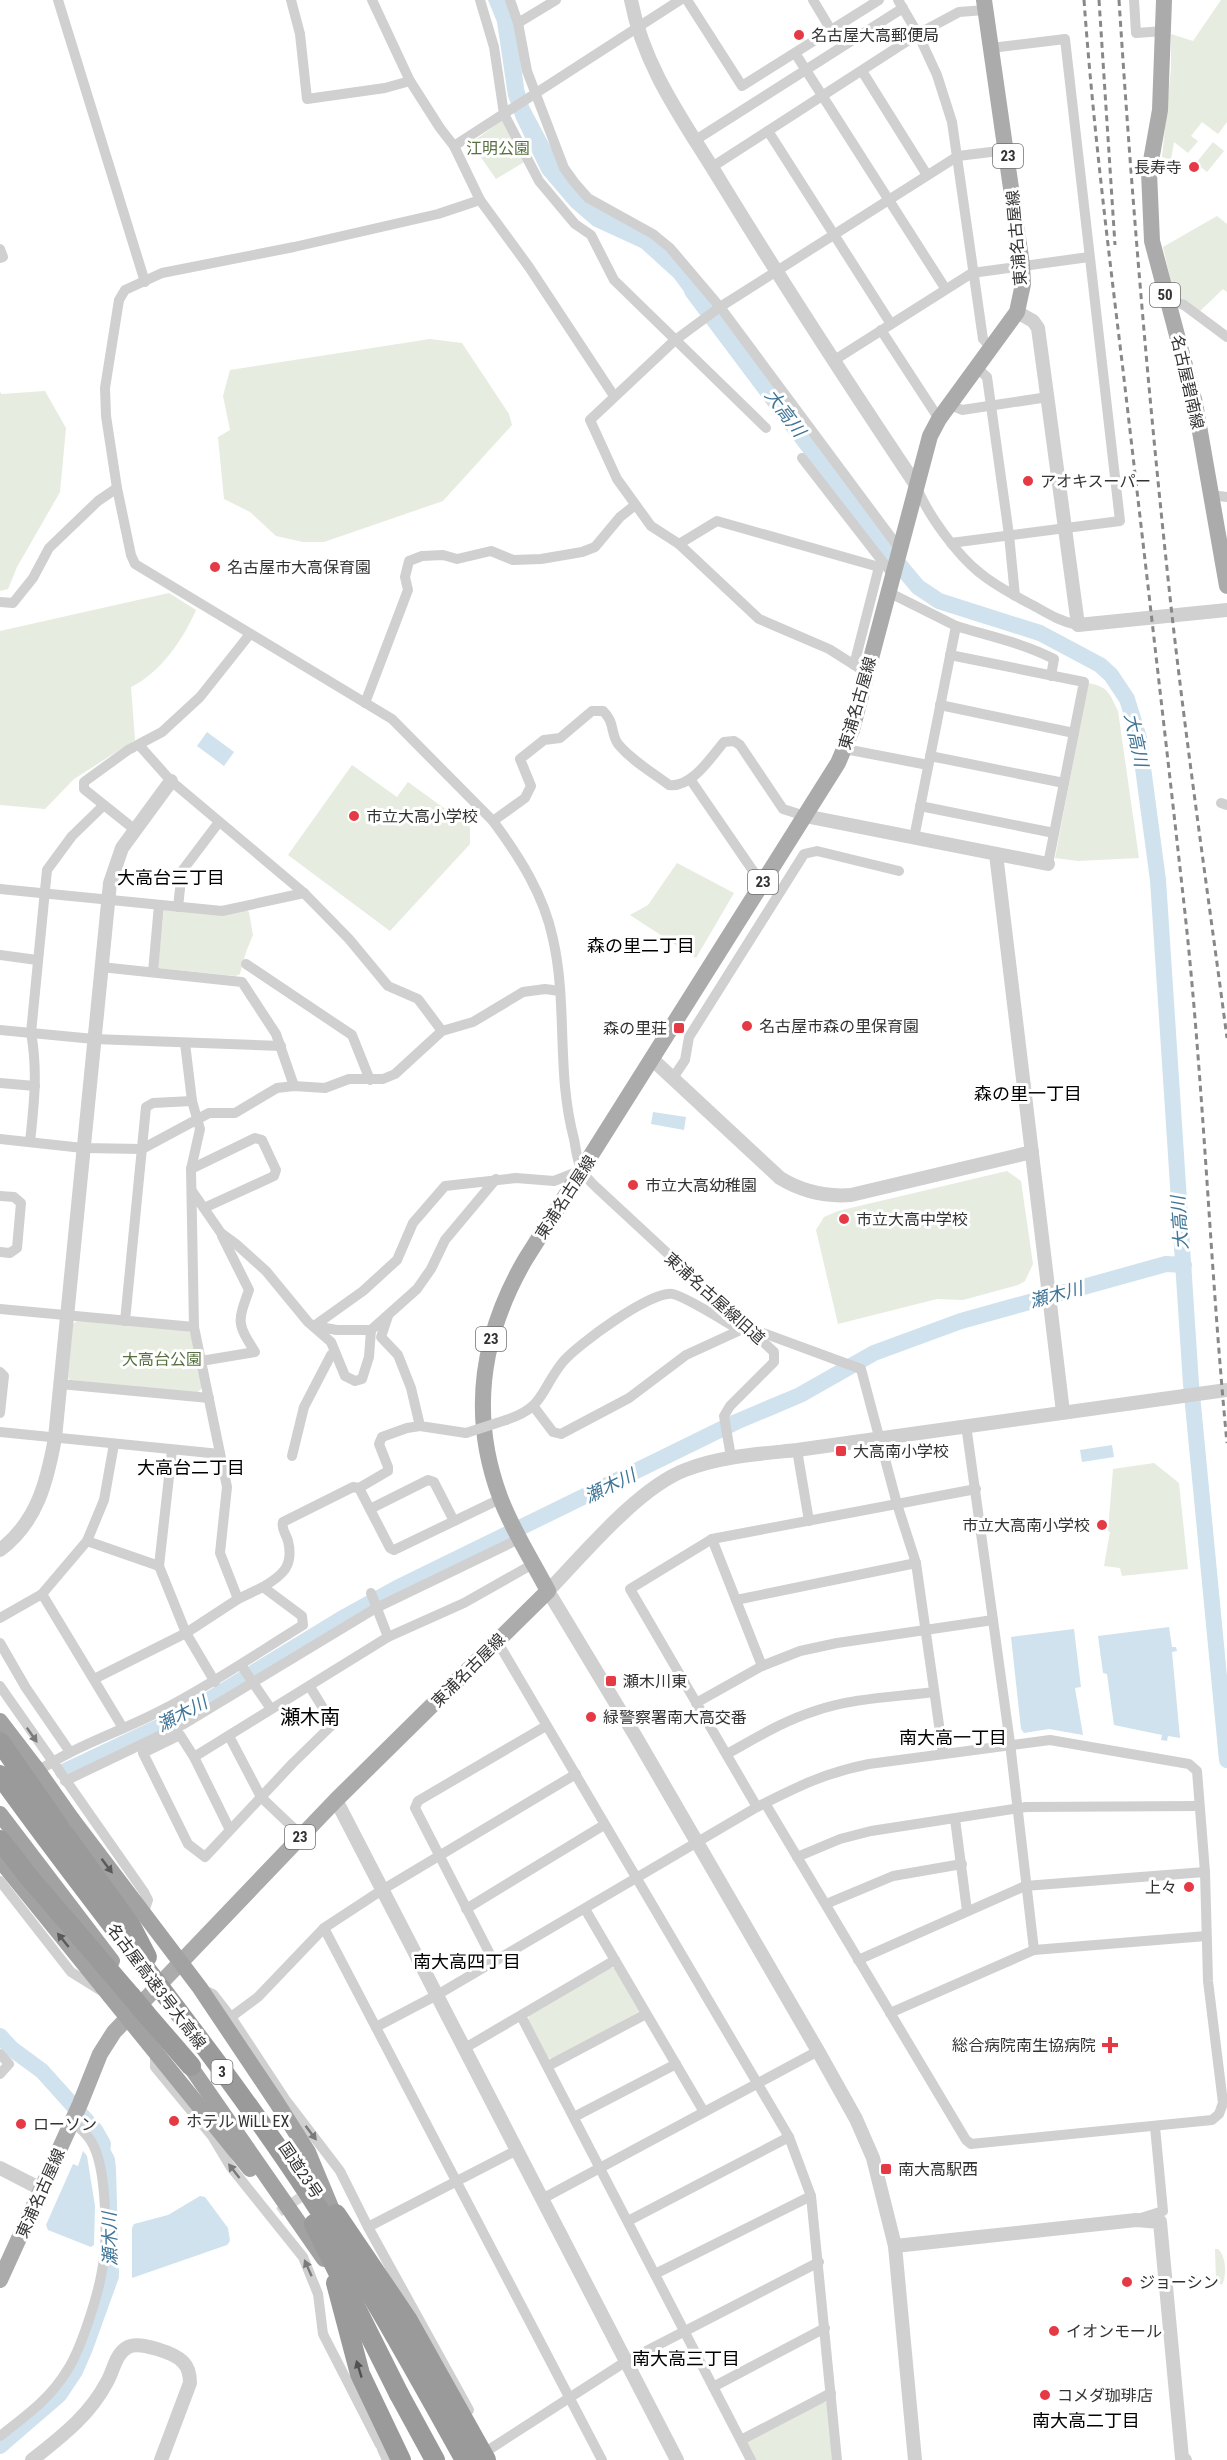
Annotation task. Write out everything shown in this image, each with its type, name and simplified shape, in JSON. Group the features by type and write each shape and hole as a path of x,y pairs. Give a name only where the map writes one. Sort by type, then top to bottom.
{"highway":[{"path":"0,1721 43,1765 62,1827"},
{"path":"0,1742 131,1926 152,1963"},
{"path":"0,1756 8,1779 62,1827 143,1914 200,1988 308,2152 338,2224"},
{"name":"名古屋高速3号大高線","path":"8,1779 236,2091 306,2191 360,2274 463,2460"},
{"name":"名古屋高速3号大高線","path":"0,1796 272,2159 310,2218 325,2254 420,2435"},
{"path":"0,1814 133,1993 155,2052 325,2254 360,2374 401,2460"},
{"path":"0,1839 28,1876 133,1993"},
{"path":"2,1870 108,1995 141,2013 191,2066"},
{"name":"国道23号","path":"152,1963 263,2113 338,2224 388,2310 463,2460"},
{"name":"国道23号","path":"191,2066 325,2254 439,2460"},
{"path":"236,2091 304,2171 380,2276 488,2454"},
{"path":"420,2435 429,2460"},
{"path":"420,2435 435,2460"}],"main road":[{"name":"名古屋碧南線","path":"1164,0 1160,110 1149,172 1152,241 1166,298 1179,336 1219,496 1227,586"},
{"name":"東浦名古屋線","path":"0,2280 100,2054 114,2031 141,2013 179,1962 301,1835 548,1591 500,1499 483,1438 483,1381 492,1333 509,1287 838,763 852,730 860,669 888,592 924,453 939,419 1017,312 1023,284 1022,265 985,5"}],"street":[{"path":"58,0 145,282"},
{"path":"291,0 300,34 307,99 385,88 410,81"},
{"path":"372,0 410,81 454,146 480,200 530,267 614,396"},
{"path":"480,0 488,21 507,112 539,181 575,224 591,235 614,280 674,341 766,428"},
{"path":"510,0 518,23 533,96 564,168 588,198 653,234 670,248 719,308 899,550"},
{"path":"518,23 556,0"},
{"path":"631,0 636,28 669,101 833,361 916,485 922,499 951,543 979,573 1015,596 1064,622 1078,625 1227,610"},
{"path":"454,146 680,0"},
{"path":"687,0 753,103"},
{"path":"813,0 831,30"},
{"path":"742,86 879,0"},
{"path":"1134,0 1136,33 1164,31"},
{"path":"694,141 806,70 900,4 918,34 937,75 952,122 982,339 992,348"},
{"path":"712,167 918,34 959,12 985,5"},
{"path":"951,543 1120,521 1065,39 991,48"},
{"path":"795,53 945,288"},
{"path":"862,71 927,175"},
{"path":"768,131 891,324"},
{"path":"679,544 717,521 879,567 860,669 829,649 759,619 679,544 651,526 642,512 634,506 617,479 590,420 674,341 719,308 958,156 1007,150"},
{"path":"314,1326 363,1291 397,1260 413,1223 445,1186 516,1178 554,1182 582,1170 566,1114 562,1071 560,991 554,939 543,902 506,838 493,821 392,719 135,564 131,555 117,488 106,416 105,388 110,367 110,350 119,300 126,290 162,273 294,247 429,216 480,200"},
{"path":"0,249 3,257 0,258"},
{"path":"833,361 972,273 1089,257"},
{"path":"1166,298 1184,305 1227,337"},
{"path":"1017,312 1033,321 1038,328 1078,625"},
{"path":"881,330 939,419"},
{"path":"976,368 987,377 1009,534 1015,596"},
{"path":"950,405 962,410 1048,398"},
{"path":"802,458 893,573"},
{"path":"0,602 12,603 33,578 49,548 98,501 117,488"},
{"path":"365,703 408,590 405,577 410,561 422,556 443,555 457,559 490,551 513,560 541,559 582,552 595,547 620,517 634,506"},
{"path":"888,592 956,626 1025,645 1041,652 1054,660 1051,676"},
{"path":"914,838 956,626"},
{"path":"134,829 84,789 84,782 128,750 162,732 198,699 250,634"},
{"path":"493,821 525,798 531,786 520,759 544,740 560,738 592,711 603,711 611,719 616,741 630,756 669,785 676,786 690,779 724,742 734,741 740,745 783,809 805,816 1048,864 1084,682 950,656"},
{"path":"940,705 1074,733"},
{"path":"139,745 171,781 304,893 350,939 388,986 418,999 442,1031"},
{"path":"845,749 929,760 1064,783"},
{"path":"690,779 762,884"},
{"path":"0,1550 25,1526 39,1502 49,1472 55,1438 110,883 122,848 171,781"},
{"path":"30,1142 35,1086 35,1054 31,1033 47,870 72,836 103,806"},
{"path":"920,806 1054,833"},
{"path":"178,907 182,871 219,822"},
{"path":"673,1078 685,1060 689,1037 804,854 817,851 899,871"},
{"path":"996,854 1063,1412"},
{"path":"0,889 222,911 304,893"},
{"path":"153,972 159,905"},
{"path":"0,956 38,960"},
{"path":"246,964 352,1035 370,1080"},
{"path":"101,967 242,982 276,1034 294,1086"},
{"path":"0,1139 83,1148 142,1149 209,1113 235,1113 277,1088 294,1086 326,1088 349,1079 370,1080 395,1074 442,1031 473,1022 523,992 545,989 560,991"},
{"path":"0,1030 94,1039 281,1046"},
{"path":"185,1043 192,1101 200,1129 191,1169 194,1327 228,1487 220,1554 238,1599"},
{"path":"652,1059 780,1178 794,1187 815,1193 831,1196 851,1195 1032,1152"},
{"path":"0,1083 35,1086"},
{"path":"125,1321 147,1107 153,1103 192,1101"},
{"path":"191,1169 255,1138 262,1140 276,1170 274,1176 204,1208"},
{"name":"東浦名古屋線旧道","path":"582,1170 597,1188 743,1328 774,1352 774,1362 730,1406 724,1419 731,1457"},
{"path":"314,1326 337,1330 371,1330 417,1289 431,1269 445,1240 496,1179"},
{"path":"191,1191 221,1233 249,1290 239,1321 241,1330 255,1352 201,1360"},
{"path":"0,1196 14,1197 21,1203 17,1248 10,1253 0,1252"},
{"path":"221,1233 266,1271 331,1342 345,1376 355,1381 362,1379 369,1357 371,1330"},
{"path":"94,1678 186,1633 238,1599 281,1576 290,1559 288,1539 282,1527 283,1522 353,1487 359,1488 388,1471 379,1444 382,1437 420,1426 466,1433 519,1416 534,1407 560,1365 570,1354 615,1320 659,1294 673,1294 743,1328 844,1362 861,1370 897,1504 916,1563 943,1753"},
{"path":"0,1309 194,1327"},
{"path":"388,1315 381,1337 398,1355 411,1388 420,1426"},
{"path":"534,1407 553,1432 561,1434 629,1398 686,1354 743,1328"},
{"path":"292,1456 304,1407 331,1355 335,1352"},
{"path":"0,1372 4,1376 0,1413"},
{"path":"60,1384 209,1398"},
{"path":"915,2460 894,2246 873,2158 856,2120 818,2050 548,1591 640,1498 682,1471 731,1457 797,1450 1227,1390"},
{"path":"966,1425 1010,1743 1034,1950"},
{"path":"0,1432 220,1454"},
{"path":"1,1614 42,1594 87,1541 104,1500 114,1444"},
{"path":"172,1450 159,1566 186,1633 215,1682"},
{"path":"797,1450 809,1521"},
{"path":"370,1509 428,1480 434,1482 454,1521"},
{"path":"359,1488 390,1548 394,1550 500,1499"},
{"path":"376,2027 437,1995 761,1805 810,1780 840,1769 1010,1743 1050,1740 1189,1764 1197,1771 1205,1872 1208,1981 1223,2103 1219,2114 1212,2120 1155,2127 971,2144 966,2140 826,1904 797,1857 761,1805 727,1754 630,1590 711,1539 976,1489"},
{"path":"65,1781 184,1724 254,1682 374,1601 517,1534"},
{"path":"711,1539 762,1666"},
{"path":"87,1541 159,1566"},
{"path":"736,1600 916,1563"},
{"path":"194,1757 388,1637 464,1603 533,1564"},
{"path":"0,1796 43,1765 123,1728 242,1667 303,1625 302,1616 263,1587"},
{"path":"42,1594 123,1728"},
{"path":"374,1601 388,1637"},
{"path":"696,1703 762,1666 800,1651 837,1643 993,1620"},
{"path":"497,1641 789,2137 811,2196 837,2460"},
{"path":"0,1643 26,1688 70,1752"},
{"path":"242,1667 271,1709"},
{"path":"0,1686 43,1765 65,1781 144,1892 148,1900 143,1914"},
{"path":"230,1830 194,1757 180,1735 143,1753 188,1844 205,1857 333,1724 310,1687"},
{"path":"727,1754 781,1724 817,1710 856,1701 934,1692"},
{"path":"494,1962 415,1808 418,1801 546,1726"},
{"path":"229,1736 261,1797 301,1835"},
{"path":"231,2018 258,1997 324,1928 382,1890 576,1774"},
{"path":"336,1800 624,2362 677,2460"},
{"path":"797,1857 840,1839 871,1831 1016,1809 1199,1806"},
{"path":"955,1819 967,1911"},
{"path":"466,1909 604,1825"},
{"path":"826,1904 892,1876 962,1864"},
{"path":"858,1960 1025,1886 1205,1872"},
{"path":"585,1909 704,2112"},
{"path":"324,1928 602,2460"},
{"path":"890,2013 1034,1950 1206,1936"},
{"path":"465,2048 615,1960"},
{"path":"200,1988 213,1994 285,2099 340,2171 368,2228 417,2314 488,2454 496,2460"},
{"path":"548,2066 646,2014"},
{"path":"521,2016 751,2460"},
{"path":"542,2199 599,2166 818,2050"},
{"path":"155,2052 155,2067 212,2136 230,2166 275,2214 303,2257 318,2294 323,2334 387,2460"},
{"path":"0,2054 9,2064 0,2074"},
{"path":"574,2117 676,2064"},
{"path":"0,2436 41,2404 69,2368 92,2308 102,2271 104,2214 101,2166 91,2141 75,2114"},
{"path":"1136,2220 1163,2211 1155,2127"},
{"path":"628,2221 789,2137"},
{"path":"368,2228 517,2150"},
{"path":"0,2168 41,2189"},
{"path":"328,2179 340,2171"},
{"path":"656,2274 811,2196"},
{"path":"894,2246 1136,2220 1160,2222 1182,2458 1185,2460"},
{"path":"488,2454 624,2362 819,2262"},
{"path":"713,2386 825,2328"},
{"path":"32,2460 75,2426 88,2412 110,2377 118,2355 135,2344 181,2359 189,2373 190,2383 161,2460"},
{"path":"741,2440 831,2393"}],"green space":[{"path":"1221,0 1227,0 1227,122 1218,134 1202,122 1191,136 1198,141 1188,153 1174,142 1171,160 1162,157 1171,69 1171,34 1193,41"},
{"name":"江明公園","path":"504,119 526,161 496,179 471,143"},
{"path":"1213,142 1224,151 1207,172 1196,163"},
{"path":"1217,216 1227,224 1227,292 1223,289 1199,312 1173,291 1163,247"},
{"path":"430,339 462,343 509,414 512,425 443,501 324,542 303,542 276,536 250,512 224,499 218,437 230,430 223,396 230,370"},
{"path":"0,391 1,394 45,391 66,428 60,492 17,567 8,589 0,591"},
{"path":"169,593 196,610 170,654 152,673 131,687 135,740 74,779 45,809 0,805 0,631"},
{"path":"1088,683 1108,692 1118,711 1139,858 1078,861 1055,858"},
{"path":"352,765 397,797 408,782 470,827 470,844 390,931 288,855"},
{"path":"677,863 734,893 696,958 630,915 648,905"},
{"path":"164,909 246,910 249,912 253,935 240,974 236,976 158,968"},
{"path":"1007,1171 1021,1181 1033,1264 1025,1281 963,1300 937,1299 838,1324 816,1230 824,1217 838,1211"},
{"name":"大高台公園","path":"77,1321 188,1331 191,1334 202,1388 197,1393 70,1380 68,1377 73,1324"},
{"path":"1154,1463 1179,1483 1188,1569 1122,1576 1120,1568 1104,1566 1110,1532 1108,1531 1113,1469"},
{"path":"610,1968 615,1968 640,2011 553,2059 547,2058 528,2020 529,2016"},
{"path":"1215,2249 1221,2252 1225,2266 1222,2285 1216,2281"},
{"path":"824,2401 828,2404 834,2460 755,2460 747,2444 748,2440"}],"water":[{"path":"488,0 507,0 517,35 524,88 529,106 568,179 651,237 680,264 714,304 700,313 674,278 641,248 593,226 571,207 542,173 516,119 508,96 497,22"},
{"path":"207,732 234,752 224,766 197,746"},
{"path":"653,1112 686,1117 684,1130 651,1124"},
{"path":"1112,1445 1114,1457 1082,1462 1080,1450"},
{"path":"1169,1627 1172,1647 1176,1647 1177,1651 1172,1652 1180,1738 1168,1736 1167,1741 1161,1740 1162,1735 1114,1725 1107,1674 1103,1673 1098,1636"},
{"path":"1074,1629 1081,1687 1075,1688 1083,1735 1049,1729 1024,1733 1021,1729 1011,1637"},
{"path":"83,2151 87,2156 95,2206 94,2245 91,2247 48,2230 46,2225 73,2164 78,2166"},
{"path":"200,2196 205,2197 228,2228 230,2241 227,2245 132,2278 132,2228 134,2224 168,2215"}],"waterway":[{"name":"大高川","path":"692,291 881,543 918,587 939,601 1040,633 1100,665 1111,675 1127,699 1139,738 1158,880 1191,1384 1227,1760"},
{"name":"瀬木川","path":"63,1772 184,1715 341,1619 397,1588 736,1422 800,1395 874,1353 961,1321 1166,1264 1184,1265"},
{"name":"瀬木川","path":"0,2036 12,2049 42,2071 95,2130 103,2144 102,2151 107,2160 108,2169 111,2276 75,2371 59,2395 0,2446"}],"tunnel":[{"path":"279,2212 311,2190"}],"railway":[{"path":"1084,0 1101,185 1192,979 1227,1443"},
{"path":"1099,0 1115,245"},
{"path":"1119,0 1142,303 1163,530 1184,714 1227,1038"}],"place":[{"name":"名古屋大高郵便局","path":"799,35"},
{"name":"長寿寺","path":"1194,167"},
{"name":"アオキスーパー","path":"1028,481"},
{"name":"名古屋市大高保育園","path":"215,567"},
{"name":"市立大高小学校","path":"354,816"},
{"name":"名古屋市森の里保育園","path":"747,1026"},
{"name":"森の里荘","path":"679,1028"},
{"name":"市立大高幼稚園","path":"633,1185"},
{"name":"市立大高中学校","path":"844,1219"},
{"name":"大高南小学校","path":"841,1451"},
{"name":"市立大高南小学校","path":"1102,1525"},
{"name":"瀬木川東","path":"611,1681"},
{"name":"緑警察署南大高交番","path":"591,1717"},
{"name":"上々","path":"1189,1887"},
{"name":"総合病院南生協病院","path":"1110,2045"},
{"name":"ホテル WiLL EX","path":"174,2121"},
{"name":"ローソン","path":"21,2124"},
{"name":"南大高駅西","path":"886,2169"},
{"name":"ジョーシン","path":"1127,2282"},
{"name":"イオンモール","path":"1054,2331"},
{"name":"コメダ珈琲店","path":"1045,2395"}],"district":[{"name":"大高台三丁目","path":"171,878"},
{"name":"森の里二丁目","path":"641,946"},
{"name":"森の里一丁目","path":"1028,1094"},
{"name":"大高台二丁目","path":"191,1468"},
{"name":"瀬木南","path":"310,1717"},
{"name":"南大高一丁目","path":"953,1738"},
{"name":"南大高四丁目","path":"467,1962"},
{"name":"南大高三丁目","path":"686,2359"},
{"name":"南大高二丁目","path":"1086,2421"}]}
